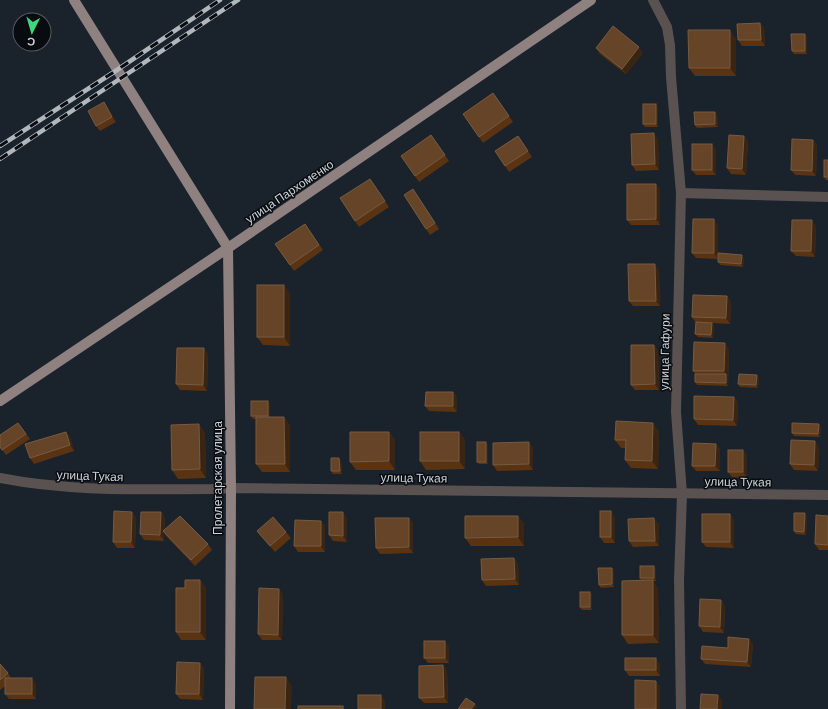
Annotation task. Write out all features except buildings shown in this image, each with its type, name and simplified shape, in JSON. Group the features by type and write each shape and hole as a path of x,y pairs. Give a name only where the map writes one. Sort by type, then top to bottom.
{"main road":[{"path":"74,0 228,248"},
{"name":"улица Пархоменко","path":"0,401 228,248 591,0"},
{"name":"Пролетарская улица","path":"228,248 231,488 230,709"}],"street":[{"name":"улица Гафури","path":"653,0 667,27 670,45 680,194 676,412 682,494 679,580 681,709"},
{"path":"680,194 828,198"},
{"name":"улица Тукая","path":"0,478 45,486 90,489 231,488 828,495"}],"railway":[{"path":"0,146 117,70 220,0"},
{"path":"0,159 238,0"}]}
